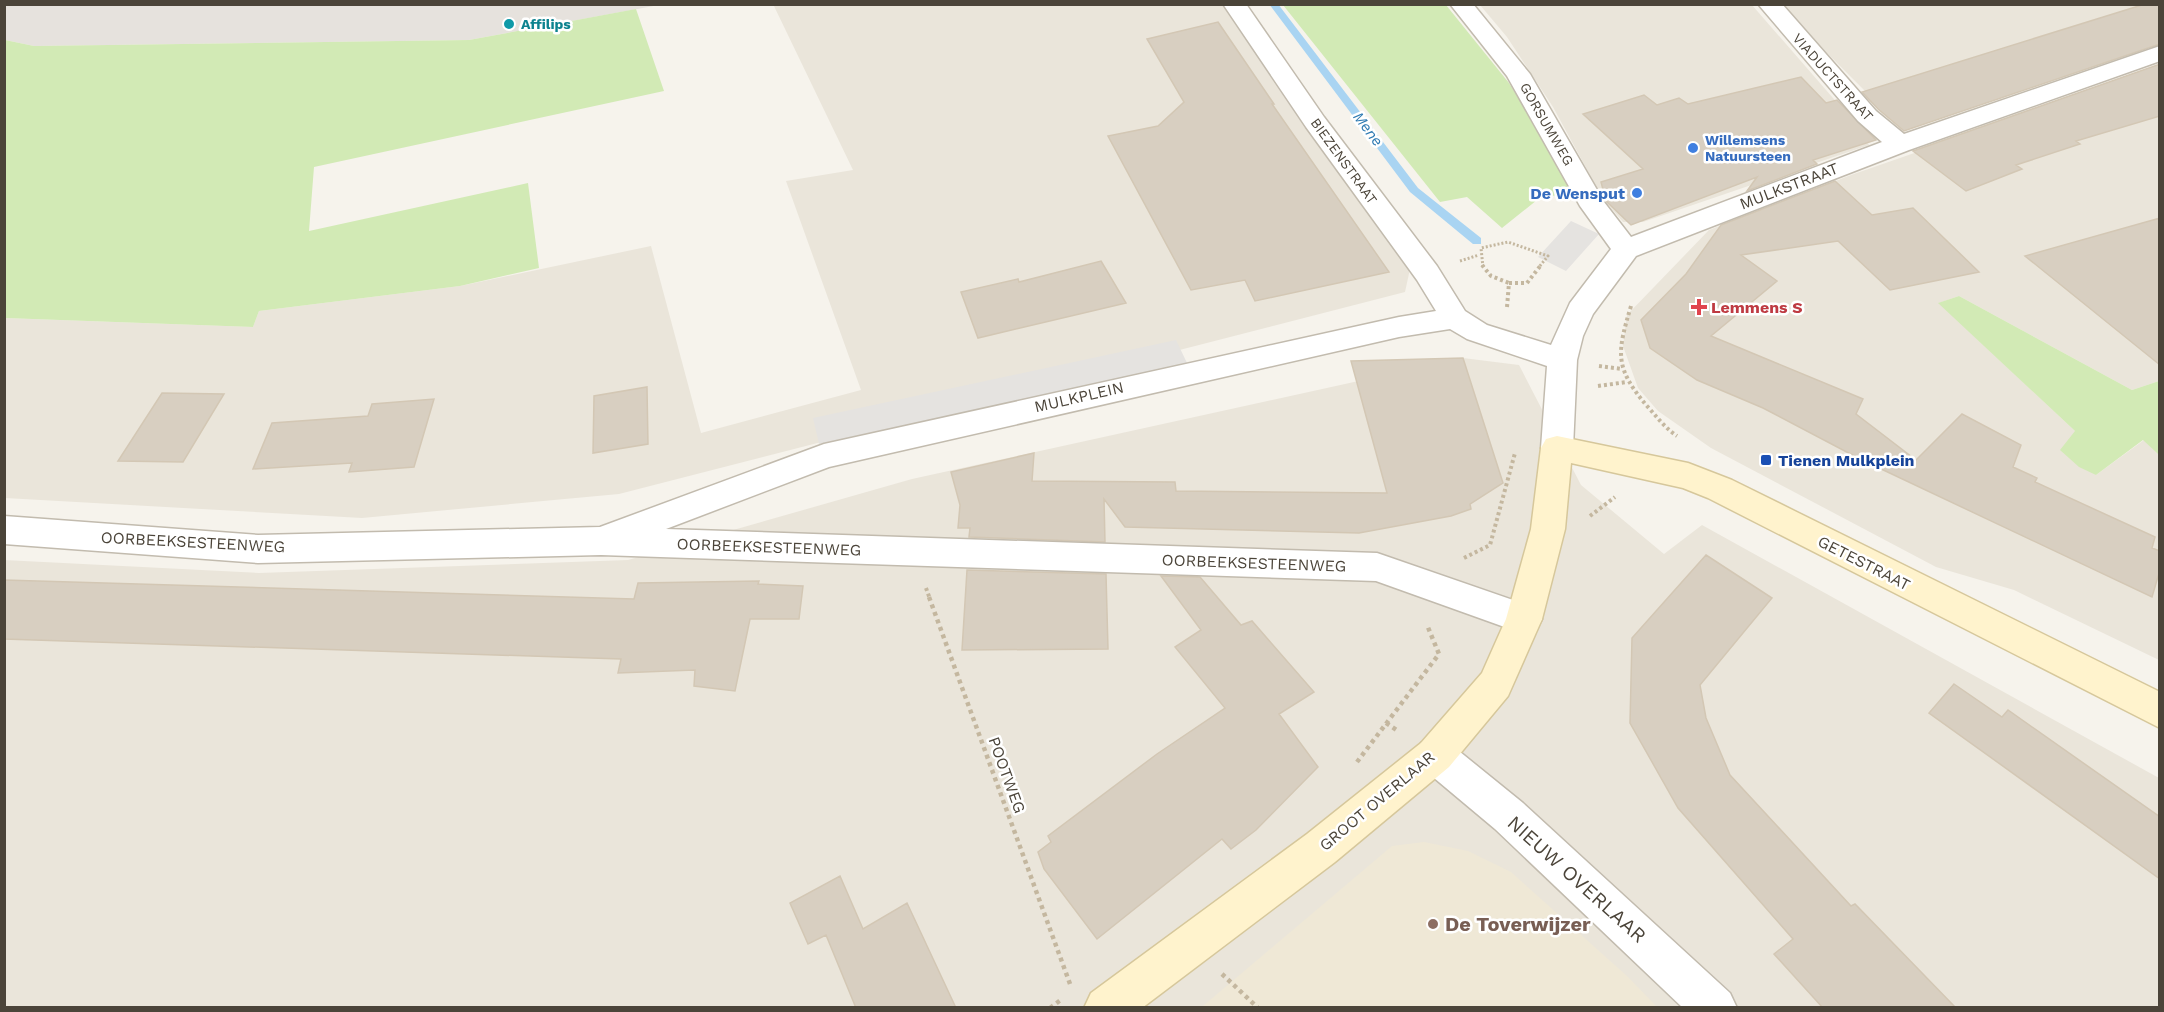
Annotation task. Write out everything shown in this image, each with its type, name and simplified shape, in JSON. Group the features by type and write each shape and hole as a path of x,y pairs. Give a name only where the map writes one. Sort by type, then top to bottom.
{"street":[{"name":"BIEZENSTRAAT","path":"1233,4 1315,122 1427,273 1455,318"},
{"name":"GORSUMWEG","path":"1461,4 1518,74 1593,206 1626,249"},
{"name":"VIADUCTSTRAAT","path":"1769,4 1867,116 1900,144"},
{"name":"MULKSTRAAT","path":"1626,249 1900,144 2160,53"},
{"path":"1557,448 1562,360 1580,310 1626,249"},
{"path":"1455,318 1477,332 1562,360"},
{"name":"MULKPLEIN","path":"601,541 824,456 1399,327 1455,318"},
{"name":"GROOT OVERLAAR","path":"1089,999 1321,848 1435,755 1495,684 1524,619 1548,529 1557,448"},
{"name":"GETESTRAAT","path":"1557,448 1688,476 1720,489 2160,711"},
{"name":"OORBEEKSESTEENWEG","path":"4,530 258,549 601,541 1377,567 1524,619"},
{"name":"NIEUW OVERLAAR","path":"1435,755 1509,816 1715,1008"}],"path":[{"path":"1513,241 1548,256 1527,283 1509,283 1498,281 1487,273 1481,265 1481,248 1498,242 1513,241"},
{"path":"1498,339 1506,320 1509,283"},
{"path":"1622,369 1621,340 1629,309 1635,300"},
{"path":"1353,767 1439,654 1425,621 1447,566 1490,545 1516,447"},
{"name":"POOTWEG","path":"912,552 1089,999"},
{"path":"1219,972 1258,1008"},
{"path":"1050,1008 1065,996"}],"shaded area":[{"path":"773,4 1227,5 1410,269 1405,292 619,494 362,518 5,498 4,318 253,327 259,311 460,286 651,246 701,433 861,390 786,181 853,170"},
{"path":"5,5 659,5 469,40 34,46 5,40"},
{"path":"1480,5 1752,5 1846,113 1869,145 1643,222 1623,222 1603,199 1553,107 1507,37"},
{"path":"1784,5 2159,5 1901,127 1827,53"},
{"path":"2159,68 2159,381 2132,390 1959,296 1939,303 2075,431 2096,475 2144,440 2159,455 2159,660 2014,590 1936,567 1711,448 1658,411 1638,388 1623,346 1627,315 1709,230 1851,175"},
{"path":"1571,221 1599,234 1566,271 1538,257"},
{"path":"1176,340 1187,363 819,444 813,418"},
{"path":"1463,358 1519,365 1581,485 1664,554 1702,525 2159,778 2159,1007 5,1007 4,560 259,573 628,560 912,479"},
{"name":"De Toverwijzer","path":"1424,842 1468,851 1511,872 1627,976 1657,1007 1203,1006 1392,846"}],"green space":[{"path":"1283,5 1446,5 1509,83 1576,190 1537,200 1502,228 1467,197 1440,202"},
{"path":"636,9 664,91 314,167 309,231 528,183 539,268 460,286 259,311 253,327 5,318 5,40 34,46 469,40"},
{"path":"1959,296 2132,390 2159,381 2159,455 2143,440 2096,475 2079,467 2060,450 2075,431 1938,303"}],"building":[{"path":"2145,4 2160,4 2160,44 1904,131 1862,92"},
{"path":"1218,22 1389,272 1255,301 1245,280 1191,290 1108,136 1158,126 1184,102 1147,39"},
{"path":"2160,64 2160,116 2076,141 2080,144 2016,165 2022,169 1966,191 1913,151"},
{"path":"1801,77 1826,103 1837,100 1876,140 1813,160 1817,164 1747,191 1757,177 1631,225 1606,201 1601,182 1643,169 1583,114 1644,95 1657,105 1679,98 1688,104"},
{"path":"1835,181 1872,215 1913,208 1979,272 1890,290 1838,241 1741,255 1777,281 1711,336 1863,399 1856,414 1916,460 1962,414 2021,445 2013,467 2037,478 2035,482 2155,537 2152,548 2160,551 2160,570 2152,597 1860,459 1763,408 1697,380 1650,348 1641,320 1686,274 1721,225"},
{"path":"2160,218 2160,365 2025,256"},
{"path":"1101,261 1126,303 978,338 961,292 1018,279 1019,282"},
{"path":"1463,358 1503,483 1470,504 1471,509 1451,516 1359,533 1125,527 1104,499 1105,542 969,537 970,528 958,528 960,505 951,472 1034,453 1032,481 1175,482 1176,491 1387,493 1351,361"},
{"path":"647,387 648,444 593,453 594,396"},
{"path":"162,393 224,394 183,462 118,461"},
{"path":"434,399 414,467 349,472 352,463 253,469 272,423 368,416 372,404"},
{"path":"1706,555 1772,598 1700,685 1706,718 1730,775 1851,906 1855,904 1956,1008 1823,1008 1774,954 1793,939 1678,808 1630,723 1632,638"},
{"path":"967,570 1106,574 1108,649 962,650"},
{"path":"1161,576 1200,577 1241,625 1252,621 1314,692 1279,714 1318,767 1256,830 1231,849 1222,839 1097,939 1044,869 1038,852 1051,842 1048,836 1157,754 1225,708 1175,647 1201,630"},
{"path":"4,580 634,599 638,583 759,581 758,584 803,586 799,619 750,619 735,691 694,686 695,670 618,673 621,659 4,639"},
{"path":"1954,684 2002,717 2008,710 2160,817 2160,879 1929,713"},
{"path":"840,876 863,929 907,903 956,1008 856,1008 826,935 808,944 790,903"}],"waterway":[{"name":"Mene","path":"1273,4 1414,190 1477,241"}],"place":[{"name":"Affilips","path":"509,24"},
{"name":"Willemsens Natuursteen","path":"1693,148"},
{"name":"De Wensput","path":"1637,193"},
{"name":"Lemmens S","path":"1699,307"},
{"name":"Tienen Mulkplein","path":"1766,460"},
{"name":"De Toverwijzer","path":"1433,924"}]}
